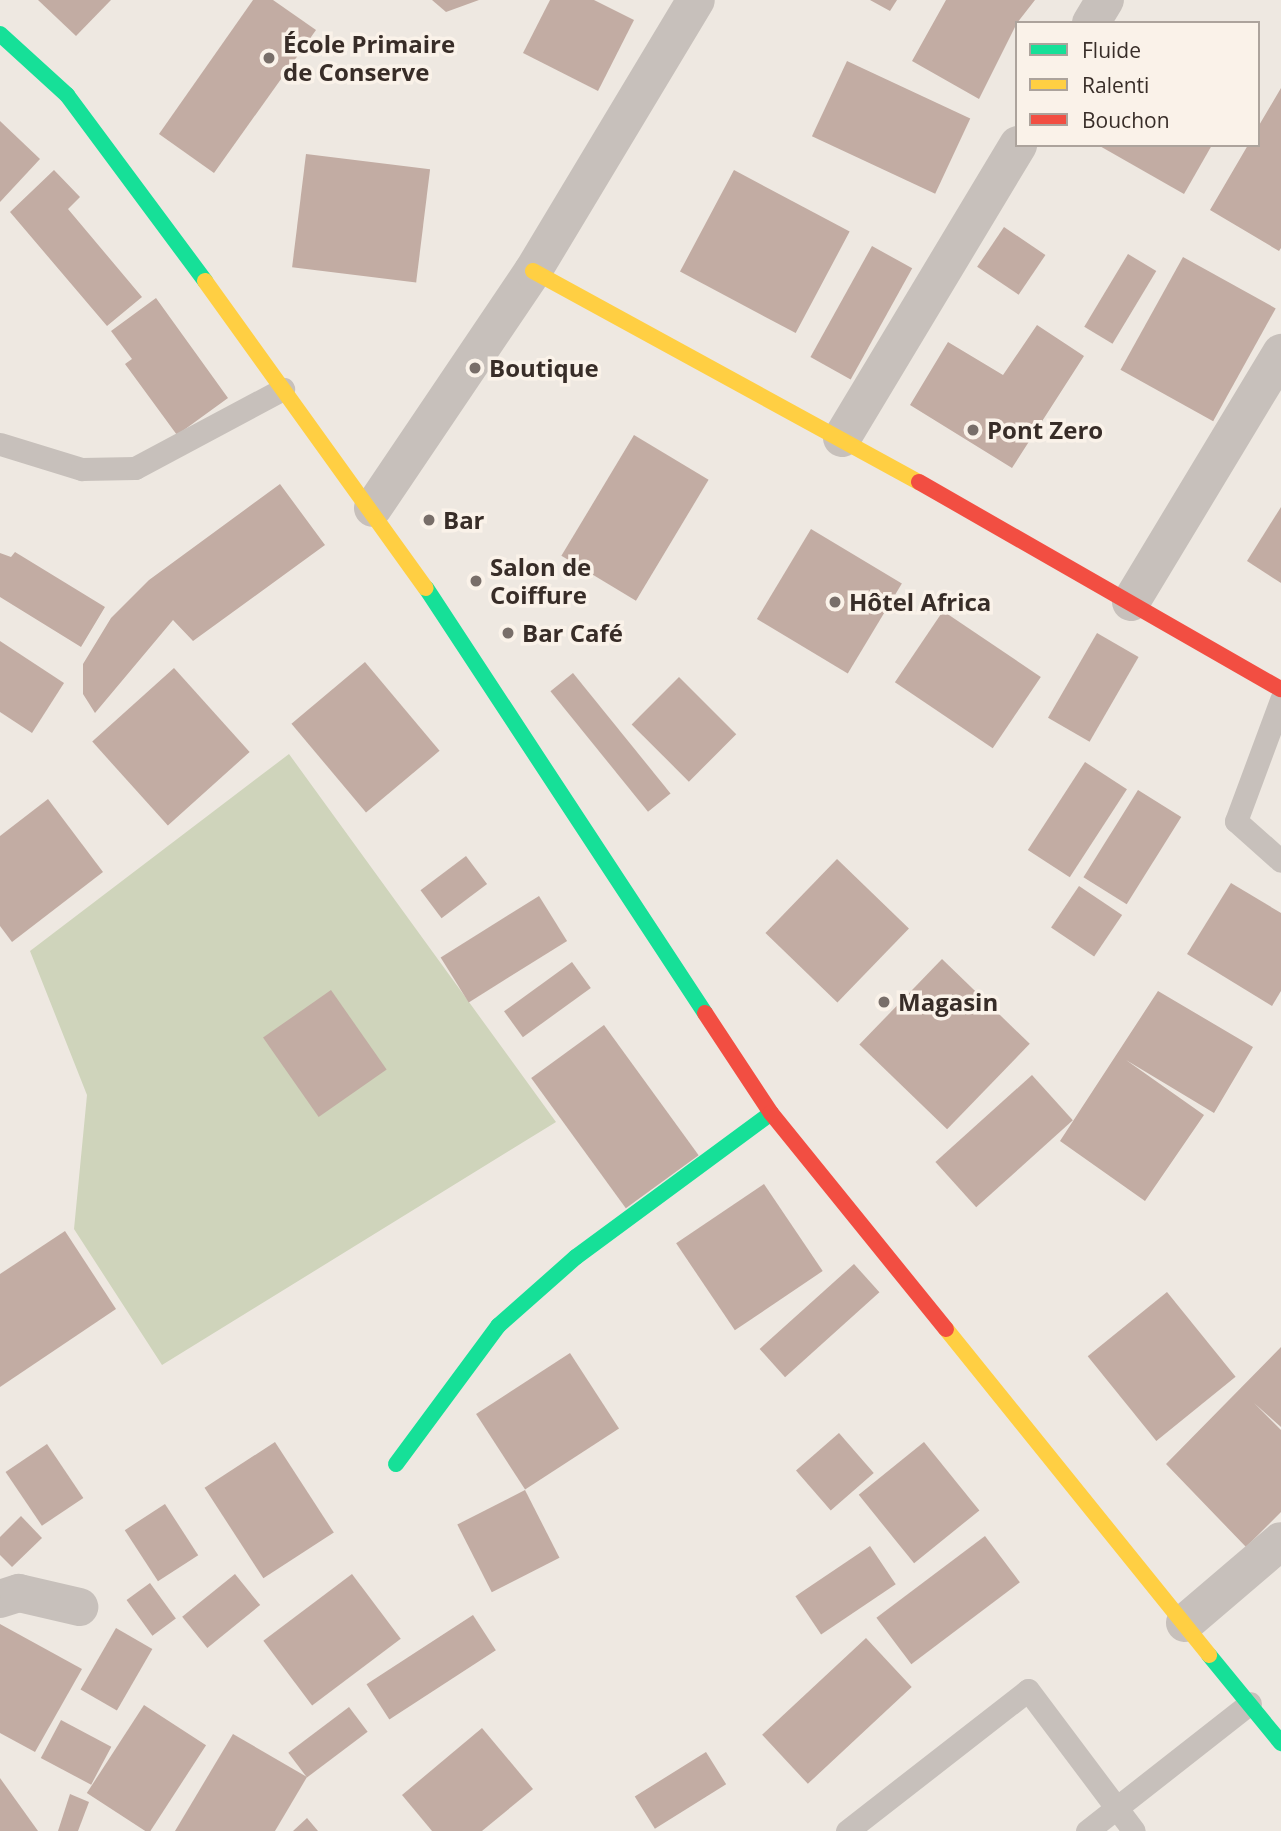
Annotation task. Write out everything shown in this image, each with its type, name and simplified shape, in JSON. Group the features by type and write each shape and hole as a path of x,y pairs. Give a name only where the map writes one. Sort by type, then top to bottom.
{"main road":[{"path":"0,34 67,95 373,508 771,1113 1281,1743"},
{"path":"533,271 842,438 1281,689"},
{"path":"396,1464 498,1326 576,1256 771,1113"}],"street":[{"path":"373,508 533,271 696,0"},
{"path":"1092,21 1105,0"},
{"path":"842,438 1017,147"},
{"path":"1131,602 1281,353"},
{"path":"1185,1623 1281,1541"},
{"path":"0,1599 19,1593 79,1607"}],"lane":[{"path":"0,444 82,469 135,468 283,389"},
{"path":"1281,700 1236,821 1281,861"},
{"path":"847,1831 1028,1690 1134,1831"},
{"path":"1087,1831 1251,1703"}],"green space":[{"path":"289,754 556,1122 162,1365 74,1229 87,1095 30,951"}],"building":[{"path":"38,0 111,0 76,36"},
{"path":"253,0 273,0 316,30 214,173 159,134"},
{"path":"432,0 479,0 446,12"},
{"path":"550,0 594,0 634,20 598,91 523,53"},
{"path":"870,0 897,0 890,11"},
{"path":"946,0 1035,0 1019,21 1015,21 1015,27 979,99 912,61"},
{"path":"847,61 970,118 935,194 812,136"},
{"path":"1281,88 1279,251 1210,210 1247,147 1260,147 1260,124"},
{"path":"0,121 40,159 0,202"},
{"path":"1102,147 1211,147 1184,194"},
{"path":"306,154 430,169 416,282 292,267"},
{"path":"54,170 80,197 68,209 142,297 107,326 10,212"},
{"path":"734,170 850,232 796,333 680,272"},
{"path":"1004,227 1045,255 1019,295 977,267"},
{"path":"872,246 912,268 851,379 810,357"},
{"path":"1128,254 1156,271 1113,344 1084,327"},
{"path":"1183,257 1276,308 1213,421 1120,370"},
{"path":"156,298 228,398 177,435 125,364 132,359 111,331"},
{"path":"1037,325 1084,356 1012,468 910,405 948,342 1003,375"},
{"path":"634,435 709,480 636,601 561,556"},
{"path":"280,484 325,545 193,641 173,620 95,713 83,694 83,664 111,618 149,580"},
{"path":"1281,507 1281,583 1247,561"},
{"path":"811,529 902,584 848,674 757,619"},
{"path":"15,552 105,607 81,647 0,597 0,553 11,557"},
{"path":"943,611 1041,677 993,748 895,682"},
{"path":"1097,633 1139,657 1090,742 1048,718"},
{"path":"0,641 64,683 32,733 0,712"},
{"path":"365,662 440,751 366,813 291,724"},
{"path":"174,668 250,752 168,826 92,742"},
{"path":"573,673 671,793 648,812 550,691"},
{"path":"679,677 736,734 689,782 632,724"},
{"path":"1085,762 1127,789 1070,877 1028,850"},
{"path":"1138,790 1181,817 1127,904 1083,877"},
{"path":"48,799 103,872 12,942 0,926 0,836"},
{"path":"466,856 487,884 442,918 420,890"},
{"path":"837,859 909,928 837,1003 765,933"},
{"path":"1231,883 1281,913 1281,991 1272,1006 1187,954"},
{"path":"1079,886 1122,915 1094,957 1051,927"},
{"path":"539,896 567,941 469,1002 441,957"},
{"path":"942,959 1030,1044 947,1129 859,1045"},
{"path":"572,962 591,988 523,1037 504,1011"},
{"path":"331,990 387,1069 319,1117 263,1038"},
{"path":"1158,991 1253,1047 1214,1113 1126,1060 1204,1115 1145,1201 1060,1141"},
{"path":"604,1025 699,1155 626,1208 531,1078"},
{"path":"1032,1075 1073,1120 976,1207 935,1162"},
{"path":"764,1184 823,1271 735,1330 676,1243"},
{"path":"65,1231 116,1309 0,1387 0,1274"},
{"path":"854,1264 879,1292 785,1377 760,1349"},
{"path":"1167,1292 1236,1377 1156,1441 1088,1356"},
{"path":"1281,1347 1281,1427 1254,1403 1281,1430 1281,1512 1246,1547 1166,1464"},
{"path":"570,1353 619,1428 525,1489 476,1414"},
{"path":"839,1433 874,1473 831,1510 796,1470"},
{"path":"275,1442 334,1533 263,1578 205,1488"},
{"path":"924,1442 979,1510 914,1563 859,1495"},
{"path":"47,1444 83,1498 42,1526 6,1472"},
{"path":"525,1490 560,1558 492,1592 457,1525"},
{"path":"165,1504 198,1555 158,1581 125,1530"},
{"path":"21,1516 42,1538 12,1567 0,1555 0,1537"},
{"path":"985,1536 1020,1582 911,1664 876,1618"},
{"path":"870,1546 896,1584 821,1634 795,1596"},
{"path":"235,1574 260,1605 207,1648 182,1617"},
{"path":"352,1574 401,1639 312,1705 263,1641"},
{"path":"150,1583 176,1619 152,1636 127,1600"},
{"path":"473,1615 496,1650 389,1719 366,1684"},
{"path":"0,1624 82,1669 35,1752 0,1733"},
{"path":"116,1628 152,1649 117,1710 80,1689"},
{"path":"866,1638 912,1687 808,1784 762,1735"},
{"path":"144,1705 206,1745 150,1831 145,1831 87,1793"},
{"path":"349,1707 368,1732 307,1777 288,1753"},
{"path":"61,1720 111,1747 91,1785 41,1758"},
{"path":"482,1728 533,1789 482,1831 432,1831 402,1795"},
{"path":"233,1734 307,1777 275,1831 175,1831"},
{"path":"706,1752 726,1784 655,1829 635,1797"},
{"path":"0,1778 38,1831 0,1831"},
{"path":"70,1794 89,1802 78,1831 58,1831"},
{"path":"307,1818 318,1831 293,1831"}],"traffic: fast":[{"path":"0,34 67,95 205,281"},
{"path":"426,588 705,1013"},
{"path":"396,1464 498,1326 576,1257 771,1113"},
{"path":"1209,1655 1281,1743"}],"traffic: slow":[{"path":"533,271 919,482"},
{"path":"205,281 426,588"},
{"path":"946,1329 1209,1655"}],"traffic: jam":[{"path":"919,482 1281,689"},
{"path":"705,1013 771,1113 946,1329"}],"place":[{"name":"École Primaire de Conserve","path":"269,58"},
{"name":"Boutique","path":"475,368"},
{"name":"Pont Zero","path":"973,430"},
{"name":"Bar","path":"429,520"},
{"name":"Salon de Coiffure","path":"476,581"},
{"name":"Hôtel Africa","path":"835,602"},
{"name":"Bar Café","path":"508,633"},
{"name":"Magasin","path":"884,1002"}]}
